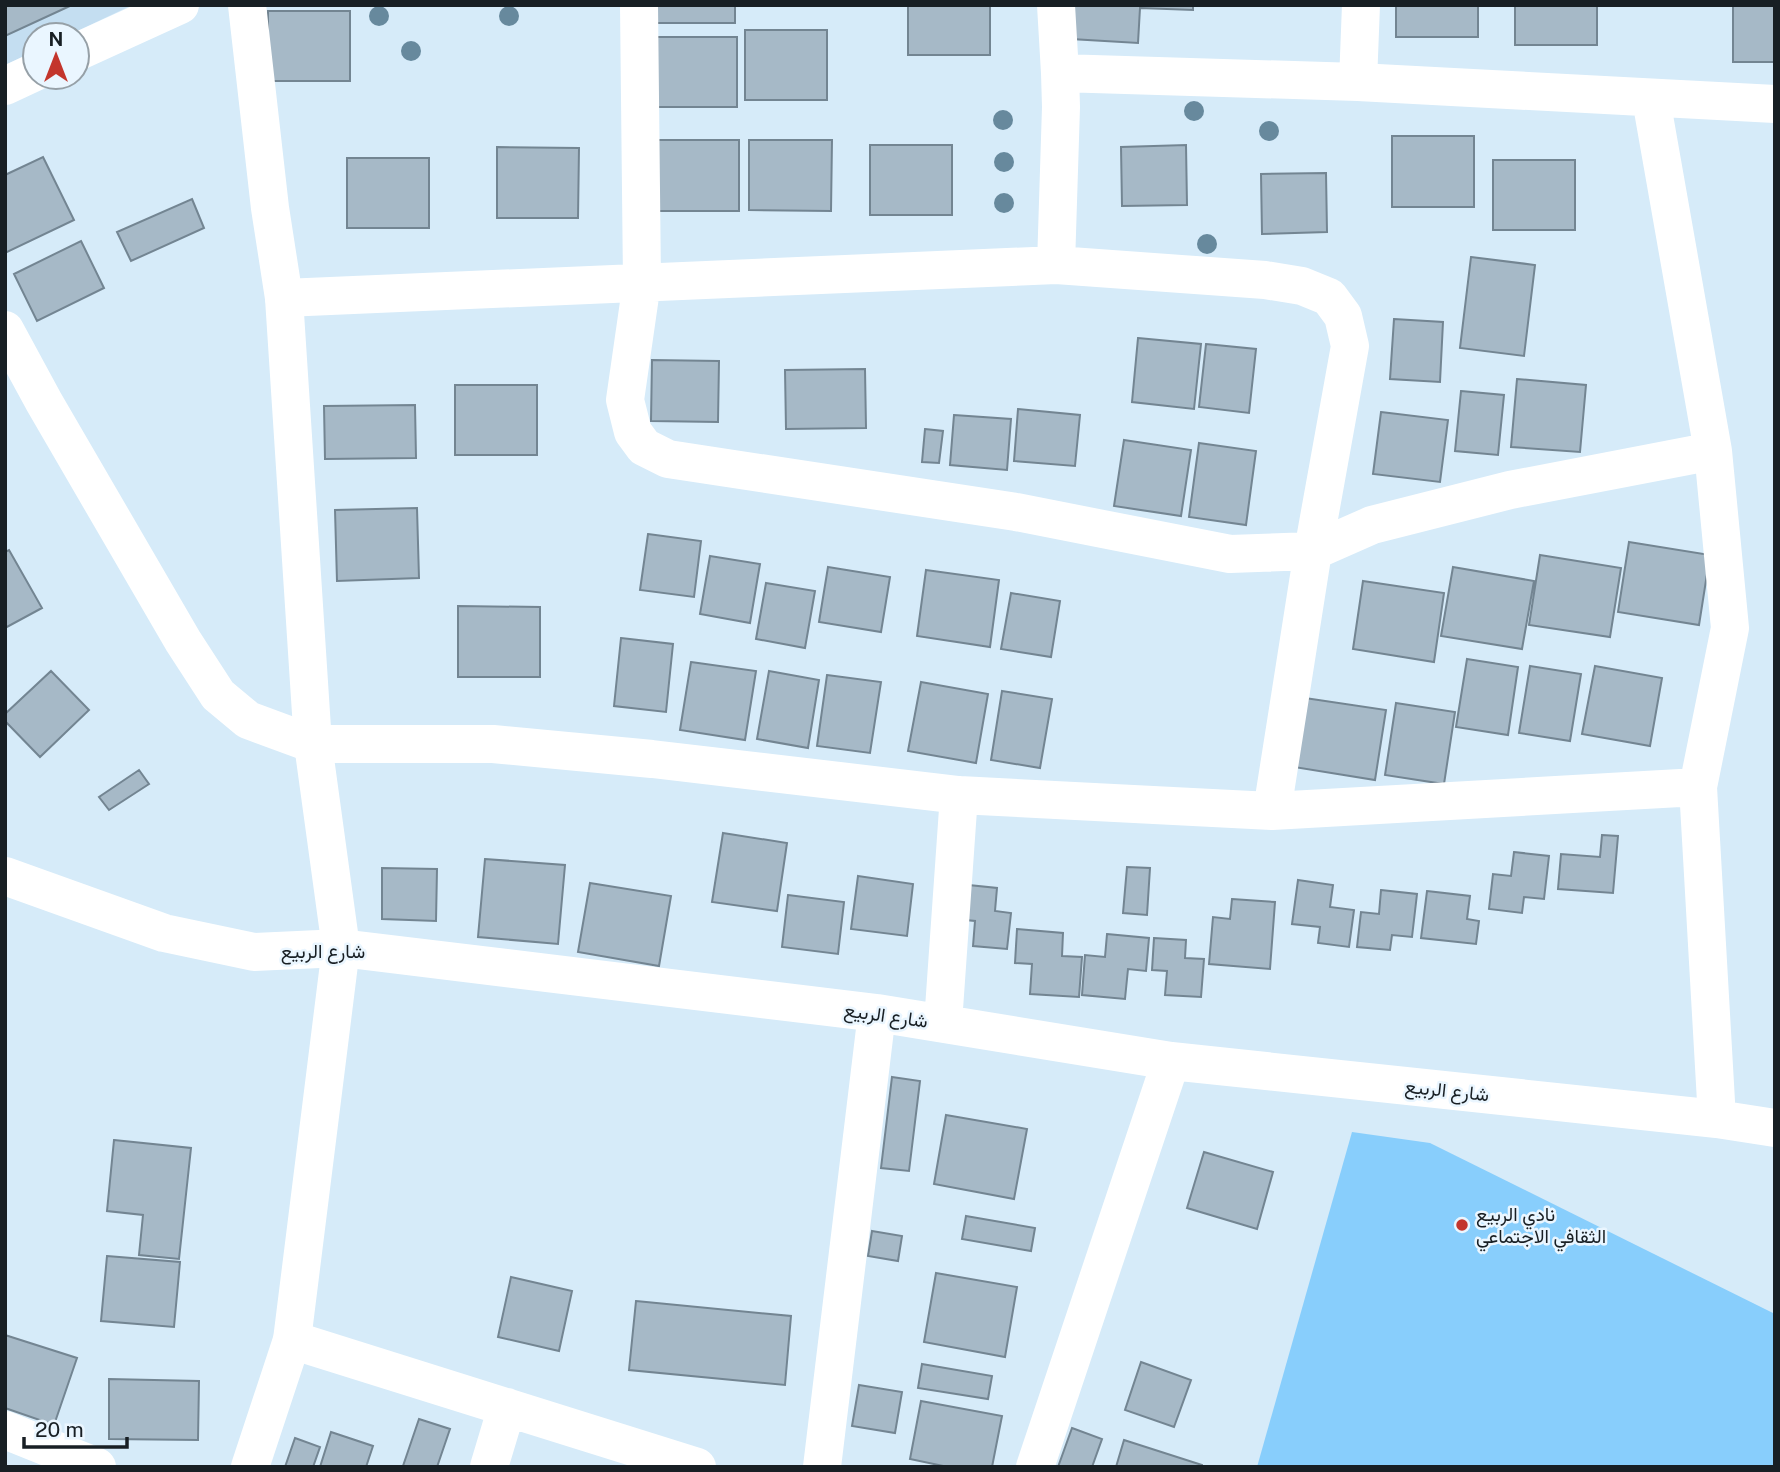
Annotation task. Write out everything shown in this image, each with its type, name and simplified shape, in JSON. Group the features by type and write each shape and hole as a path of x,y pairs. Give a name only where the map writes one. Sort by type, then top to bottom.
{"street":[{"path":"91,46 180,5"},
{"path":"247,5 270,208 284,298 313,744 341,948 292,1340 250,1467"},
{"path":"639,5 642,282 625,400 633,432 644,447 668,459 1016,512 1230,554 1313,551 1372,525 1510,490 1713,451"},
{"path":"1056,5 1061,107 1056,265"},
{"path":"1358,82 1361,5"},
{"path":"1060,73 1358,82 1775,104"},
{"path":"5,86 21,79"},
{"path":"1651,99 1713,451 1730,628 1698,787 1717,1119"},
{"path":"284,298 1056,265 1265,279 1302,286 1329,297 1343,316 1350,346 1313,551 1272,811"},
{"path":"5,330 176,629 218,695 248,720 313,744 494,744 652,759 959,795 1272,811 1698,787"},
{"path":"943,1023 959,795"},
{"name":"شارع الربيع","path":"5,876 164,933 254,952 341,948 877,1013 1171,1061 1717,1119 1775,1128"},
{"path":"822,1467 877,1013"},
{"path":"1035,1467 1171,1061"},
{"path":"292,1340 697,1467"},
{"path":"489,1467 507,1407"},
{"path":"5,1430 97,1467"}],"shaded area":[{"path":"5,5 132,5 91,25 91,21 21,21 21,58 5,65"},
{"name":"نادي الربيع الثقافي الاجتماعي","path":"1352,1132 1430,1143 1775,1314 1775,1467 1257,1467"}],"building":[{"path":"5,5 72,5 37,21 21,21 21,29 5,36"},
{"path":"653,5 735,5 735,23 653,23"},
{"path":"908,5 990,5 990,55 908,55"},
{"path":"1073,5 1193,5 1193,10 1140,8 1138,43 1071,39"},
{"path":"1396,5 1478,5 1478,37 1396,37"},
{"path":"1515,5 1597,5 1597,45 1515,45"},
{"path":"1733,5 1775,5 1775,62 1733,62"},
{"path":"268,11 350,11 350,81 268,81"},
{"path":"745,30 827,30 827,100 745,100"},
{"path":"655,37 737,37 737,107 655,107"},
{"path":"1392,136 1474,136 1474,207 1392,207"},
{"path":"657,140 739,140 739,211 657,211"},
{"path":"749,140 832,140 831,211 749,210"},
{"path":"870,145 952,145 952,215 870,215"},
{"path":"1186,145 1187,205 1122,206 1121,147"},
{"path":"497,147 579,148 578,218 497,218"},
{"path":"43,157 74,220 5,253 5,175"},
{"path":"347,158 429,158 429,228 347,228"},
{"path":"1493,160 1575,160 1575,230 1493,230"},
{"path":"1326,173 1327,232 1262,234 1261,174"},
{"path":"192,199 204,228 131,261 117,232"},
{"path":"81,241 104,288 37,321 14,274"},
{"path":"1471,257 1535,265 1524,356 1460,348"},
{"path":"1394,319 1443,322 1440,382 1390,379"},
{"path":"1138,338 1201,344 1194,409 1132,402"},
{"path":"1206,344 1256,349 1249,413 1199,407"},
{"path":"652,360 719,361 718,422 651,421"},
{"path":"865,369 866,428 786,429 785,370"},
{"path":"1517,379 1586,385 1580,452 1511,447"},
{"path":"455,385 537,385 537,455 455,455"},
{"path":"1461,391 1504,395 1498,455 1455,451"},
{"path":"415,405 416,458 325,459 324,406"},
{"path":"1018,409 1080,415 1075,466 1014,461"},
{"path":"1381,412 1448,420 1440,482 1373,474"},
{"path":"954,415 1011,419 1007,470 950,465"},
{"path":"925,429 943,431 939,463 922,462"},
{"path":"1124,440 1191,450 1181,516 1114,506"},
{"path":"1199,443 1256,451 1246,525 1189,517"},
{"path":"417,508 419,578 337,581 335,510"},
{"path":"648,534 701,541 694,597 640,590"},
{"path":"1629,542 1710,555 1699,625 1618,612"},
{"path":"9,550 42,608 5,628 5,552"},
{"path":"1540,555 1621,568 1610,637 1529,625"},
{"path":"710,556 760,564 750,623 700,614"},
{"path":"828,567 890,577 881,632 819,622"},
{"path":"1453,567 1534,581 1522,649 1441,636"},
{"path":"926,570 999,580 990,647 917,636"},
{"path":"1363,581 1444,593 1434,662 1353,649"},
{"path":"766,583 815,591 805,648 756,639"},
{"path":"1011,593 1060,601 1051,657 1001,649"},
{"path":"458,606 540,607 540,677 458,677"},
{"path":"621,638 673,644 666,712 614,706"},
{"path":"1467,659 1518,667 1508,735 1456,727"},
{"path":"691,662 756,671 745,740 680,730"},
{"path":"1530,666 1581,674 1570,741 1519,733"},
{"path":"1595,666 1662,678 1650,746 1582,734"},
{"path":"51,671 89,710 40,757 5,721 5,714"},
{"path":"769,671 819,680 808,748 757,739"},
{"path":"827,675 881,682 870,753 817,746"},
{"path":"921,682 988,694 976,763 908,751"},
{"path":"1002,691 1052,699 1040,768 991,760"},
{"path":"1305,698 1386,710 1375,780 1294,767"},
{"path":"1396,703 1455,712 1444,784 1385,775"},
{"path":"139,770 149,784 109,810 99,797"},
{"path":"723,833 787,843 777,911 712,902"},
{"path":"1602,835 1618,836 1613,893 1558,889 1561,854 1600,857"},
{"path":"1514,852 1549,856 1544,899 1524,897 1522,913 1489,909 1493,874 1511,876"},
{"path":"485,859 565,865 558,944 478,937"},
{"path":"1127,867 1150,868 1147,915 1123,913"},
{"path":"382,868 437,869 436,921 382,919"},
{"path":"858,876 913,884 907,936 851,929"},
{"path":"1298,880 1333,885 1330,907 1354,910 1349,947 1318,943 1320,927 1292,924"},
{"path":"590,883 671,896 659,966 578,952"},
{"path":"959,884 997,888 995,911 1011,913 1007,949 973,946 975,921 956,919"},
{"path":"1381,890 1417,894 1412,937 1392,935 1390,950 1357,947 1361,912 1379,914"},
{"path":"1427,891 1470,896 1467,919 1479,921 1476,944 1421,938"},
{"path":"788,895 844,902 838,954 782,947"},
{"path":"1232,899 1275,902 1270,969 1209,964 1213,917 1230,919"},
{"path":"1017,929 1063,933 1062,956 1082,957 1079,997 1030,994 1032,964 1015,963"},
{"path":"1107,934 1149,938 1146,971 1128,969 1125,999 1082,995 1085,955 1105,957"},
{"path":"1154,938 1186,940 1185,958 1204,959 1201,997 1165,995 1167,971 1152,970"},
{"path":"892,1077 920,1081 909,1171 881,1168"},
{"path":"946,1115 1027,1129 1014,1199 934,1184"},
{"path":"114,1140 191,1148 179,1259 139,1255 143,1215 107,1211"},
{"path":"1204,1152 1273,1172 1257,1229 1187,1208"},
{"path":"966,1216 1035,1228 1031,1251 962,1239"},
{"path":"872,1231 902,1236 898,1261 868,1256"},
{"path":"107,1256 180,1262 174,1327 101,1321"},
{"path":"936,1273 1017,1287 1005,1357 924,1342"},
{"path":"511,1277 572,1291 559,1351 498,1337"},
{"path":"636,1301 791,1316 785,1385 629,1370"},
{"path":"5,1335 77,1358 54,1425 5,1408"},
{"path":"1141,1362 1191,1380 1174,1427 1125,1410"},
{"path":"922,1364 992,1376 988,1399 918,1388"},
{"path":"109,1379 199,1381 198,1440 109,1439"},
{"path":"859,1385 902,1392 895,1433 852,1426"},
{"path":"921,1401 1002,1416 992,1467 948,1467 910,1459"},
{"path":"419,1419 450,1429 437,1467 403,1466"},
{"path":"1072,1428 1102,1439 1092,1467 1058,1467"},
{"path":"331,1432 373,1446 366,1467 320,1467"},
{"path":"295,1438 320,1447 313,1467 285,1467"},
{"path":"1124,1440 1202,1465 1202,1467 1116,1467"}],"place":[{"name":"نادي الربيع الثقافي الاجتماعي","path":"1462,1225"}]}
